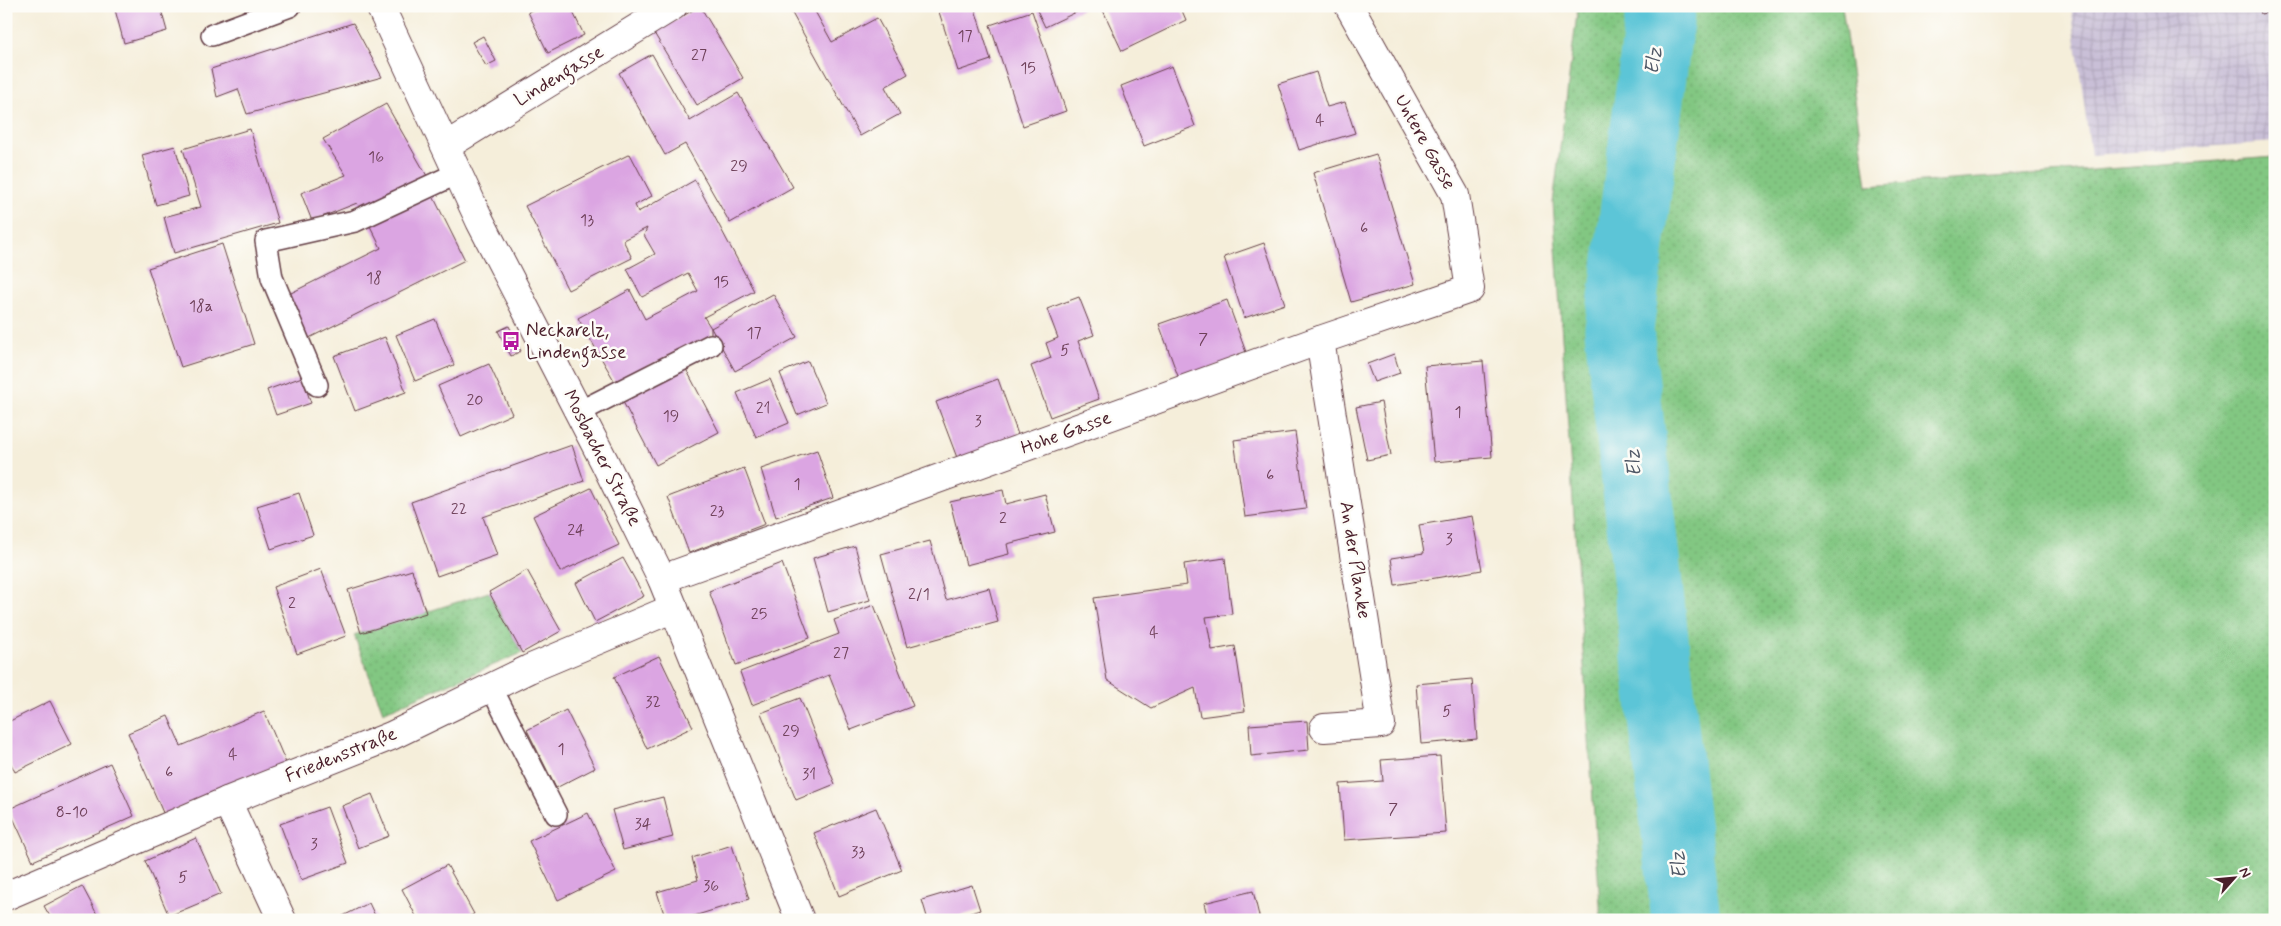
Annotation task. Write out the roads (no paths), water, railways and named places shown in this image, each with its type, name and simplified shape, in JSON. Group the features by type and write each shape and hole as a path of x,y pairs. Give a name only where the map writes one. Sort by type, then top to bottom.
{"street":[{"name":"Mosbacher Straße","path":"380,6 483,228 579,412 662,579 800,920"},
{"name":"Untere Gasse","path":"1349,6 1455,195 1470,288"},
{"name":"Lindengasse","path":"446,146 668,8"},
{"name":"Hohe Gasse","path":"662,579 1320,340 1470,288"},
{"name":"An der Planke","path":"1320,340 1381,724 1324,728"},
{"name":"Friedensstraße","path":"6,896 227,801 390,736 491,687 674,608"},
{"path":"227,801 282,920"}],"lane":[{"path":"212,35 290,6"},
{"path":"317,385 272,278 266,241 355,222 458,173"},
{"path":"579,412 711,345"},
{"path":"491,687 556,814"}],"waterway":[{"name":"Elz","path":"1661,6 1619,330 1686,920"}],"place":[{"name":"Neckarelz, Lindengasse","path":"511,341"}]}
